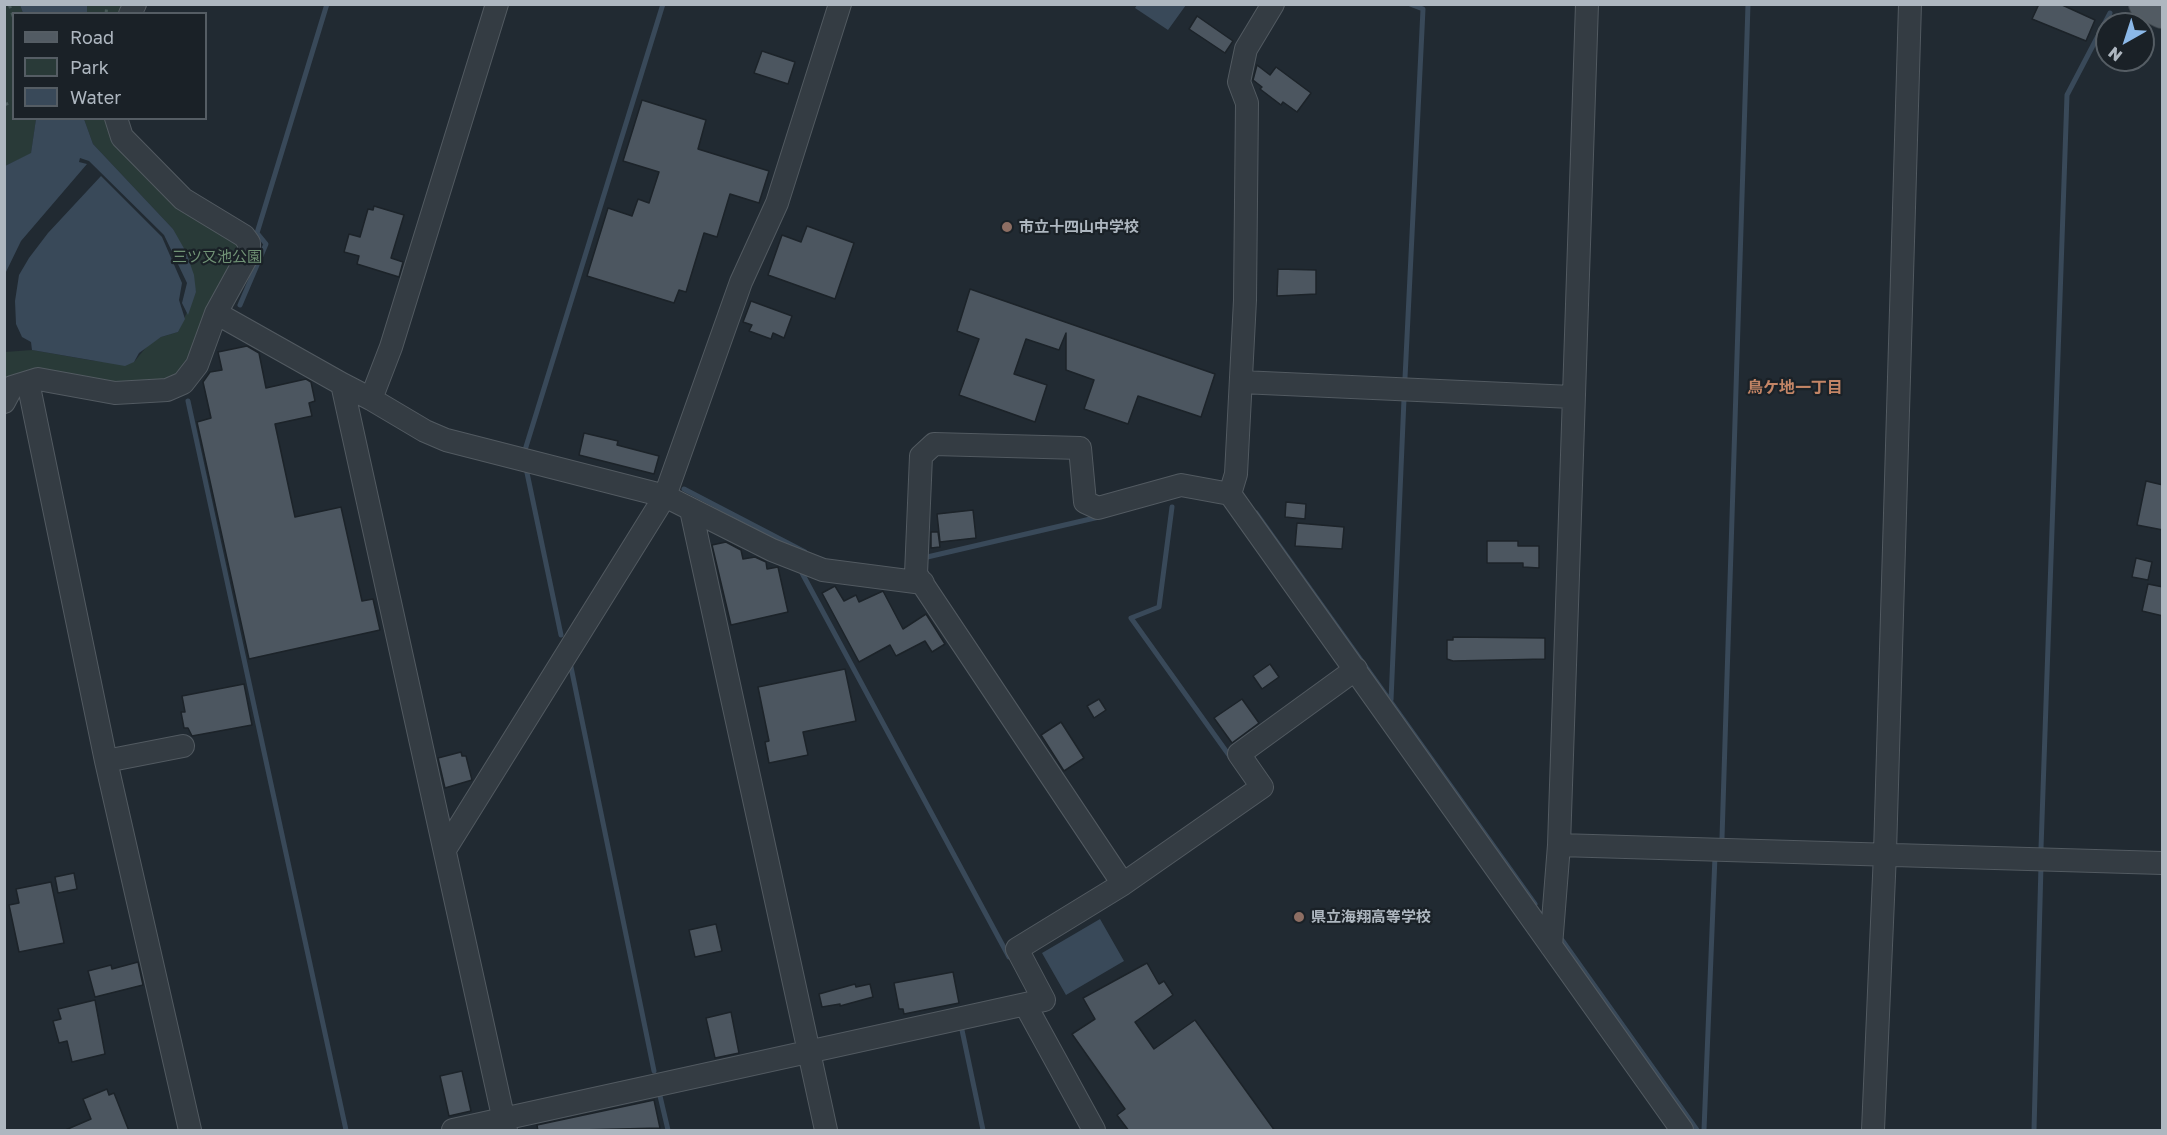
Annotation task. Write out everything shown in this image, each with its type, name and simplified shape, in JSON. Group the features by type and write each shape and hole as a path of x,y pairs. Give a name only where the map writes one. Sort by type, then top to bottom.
{"main road":[{"path":"2144,4 2163,13"}],"street":[{"path":"371,399 394,337 497,4"},
{"path":"446,848 665,496 741,282 777,203 840,4"},
{"path":"1230,494 1236,474 1245,300 1247,103 1239,82 1246,49 1273,4"},
{"path":"1551,946 1559,845 1572,397 1587,4"},
{"path":"1873,1131 1885,853 1910,4"},
{"path":"4,402 12,387 38,379 116,393 167,390 183,382 197,365 216,313 249,254 249,243 244,236 183,199 122,136 117,120"},
{"path":"216,313 425,431 446,440 665,496 772,550 823,570 922,583"},
{"path":"28,382 106,761 190,1131"},
{"path":"1241,382 1572,397"},
{"path":"342,384 446,848 505,1125"},
{"path":"1123,884 916,573 921,456 934,444 1080,448 1085,502 1091,507 1098,508 1181,485 1230,494 1682,1131"},
{"path":"691,510 826,1131"},
{"path":"453,1131 505,1125 1044,1000 1017,949 1123,884 1262,787 1239,754 1356,669"},
{"path":"106,761 183,746"},
{"path":"1559,845 2163,863"},
{"path":"1026,1006 1094,1131"}],"green space":[{"path":"5,5 20,5 23,12 12,12 12,120 36,120 31,154 5,166"},
{"path":"87,5 132,5 128,12 87,12"},
{"name":"三ツ又池公園","path":"84,120 111,120 242,239 193,359 171,381 5,389 5,352 32,350 95,361 134,362 148,345 161,337 178,332 196,292 173,229 93,144"}],"water":[{"path":"1137,4 1186,5 1168,30 1135,8"},
{"path":"20,5 87,5 87,12 23,12"},
{"path":"36,120 84,120 93,144 173,229 186,252 194,275 196,292 188,315 182,303 187,283 164,235 89,161 80,158 79,162 87,164 21,241 5,274 5,166 31,153"},
{"path":"101,176 162,237 182,283 179,300 185,319 178,332 161,337 139,353 134,362 125,366 32,350 31,342 22,337 16,324 15,301 19,275 48,233"},
{"path":"1100,919 1124,961 1066,995 1042,953"}],"building":[{"path":"2039,4 2060,4 2095,20 2086,41 2032,19"},
{"path":"1197,16 1233,41 1225,53 1189,29"},
{"path":"762,51 795,62 788,84 754,73"},
{"path":"1257,65 1270,75 1276,67 1311,93 1297,112 1283,102 1281,105 1260,89 1262,87 1253,80"},
{"path":"642,100 706,120 698,149 769,171 759,203 730,194 717,237 704,233 686,292 679,290 674,303 587,276 608,208 632,216 638,199 649,203 659,172 623,161"},
{"path":"374,206 404,215 391,258 403,262 399,277 357,264 359,256 344,252 349,234 360,237 368,209 373,210"},
{"path":"807,226 854,243 835,299 768,275 782,235 801,242"},
{"path":"1278,269 1316,270 1316,294 1277,296"},
{"path":"970,289 1215,374 1201,417 1138,396 1128,424 1084,409 1094,380 1066,370 1066,333 1059,350 1026,339 1014,374 1047,385 1035,422 959,395 979,339 957,331"},
{"path":"751,301 792,316 784,338 773,333 771,339 749,331 752,325 743,322"},
{"path":"247,346 259,353 266,388 306,379 311,382 315,401 309,403 312,416 275,424 295,517 341,507 362,601 373,599 380,630 249,659 197,422 211,418 203,382 210,372 222,370 218,352"},
{"path":"584,433 618,441 617,445 659,456 654,474 579,455"},
{"path":"2146,481 2163,485 2163,530 2137,525"},
{"path":"1286,502 1306,504 1305,519 1285,517"},
{"path":"973,510 976,538 940,542 937,514"},
{"path":"1297,523 1344,527 1342,549 1295,546"},
{"path":"931,532 938,532 940,547 931,548"},
{"path":"1487,541 1518,541 1518,546 1539,546 1539,568 1523,567 1523,563 1487,563"},
{"path":"726,542 741,550 743,559 755,557 766,562 767,569 778,567 788,612 731,625 712,545"},
{"path":"2136,558 2152,562 2148,580 2132,577"},
{"path":"2148,584 2163,587 2163,616 2142,611"},
{"path":"835,586 844,601 856,595 859,602 883,591 903,629 926,614 945,644 932,652 925,641 896,656 890,645 859,662 822,593"},
{"path":"1453,637 1545,638 1545,659 1453,661 1447,659 1447,640 1453,640"},
{"path":"1270,664 1279,677 1262,689 1253,676"},
{"path":"845,669 856,721 803,732 808,755 769,763 765,742 769,741 758,687"},
{"path":"244,684 252,725 192,736 188,728 184,728 181,712 185,712 182,696"},
{"path":"1099,699 1106,710 1094,718 1087,706"},
{"path":"1242,699 1259,723 1232,743 1214,718"},
{"path":"1061,722 1084,758 1064,771 1041,735"},
{"path":"461,752 462,756 466,756 472,780 445,788 438,758"},
{"path":"74,873 77,889 58,893 55,877"},
{"path":"51,882 64,943 19,952 9,905 19,903 16,889"},
{"path":"716,924 722,951 695,957 689,930"},
{"path":"138,962 143,985 95,997 88,971 111,965 112,969"},
{"path":"1147,963 1159,984 1164,981 1173,995 1135,1022 1154,1049 1195,1020 1275,1131 1129,1131 1117,1115 1125,1109 1072,1034 1095,1019 1083,998"},
{"path":"953,972 959,1003 904,1014 903,1009 899,1009 894,983"},
{"path":"855,984 856,987 870,984 873,997 840,1006 840,1004 822,1007 819,994"},
{"path":"95,1000 105,1054 72,1062 67,1041 59,1043 53,1021 61,1019 58,1009"},
{"path":"731,1012 739,1053 715,1058 706,1018"},
{"path":"462,1071 471,1111 449,1116 440,1076"},
{"path":"107,1089 109,1095 114,1093 129,1131 63,1131 91,1119 83,1099"},
{"path":"654,1100 660,1128 538,1131 537,1125"}],"waterway":[{"path":"240,305 266,244 257,233 327,4"},
{"path":"525,450 663,4"},
{"path":"1405,378 1423,9 1410,4"},
{"path":"1722,838 1748,4"},
{"path":"2041,848 2067,95 2095,42"},
{"path":"1391,700 1404,399"},
{"path":"188,401 346,1130"},
{"path":"526,468 561,635"},
{"path":"684,489 805,552"},
{"path":"1172,507 1159,607 1131,618 1231,758"},
{"path":"1256,513 1535,904"},
{"path":"923,558 1099,517"},
{"path":"802,573 1009,957"},
{"path":"571,667 654,1071"},
{"path":"1704,1130 1715,856"},
{"path":"2034,1130 2041,865"},
{"path":"1562,940 1697,1130"},
{"path":"962,1030 983,1130"},
{"path":"660,1096 668,1130"}],"place":[{"name":"市立十四山中学校","path":"1007,227"},
{"name":"県立海翔高等学校","path":"1299,917"}],"district":[{"name":"鳥ケ地一丁目","path":"1795,388"}]}
